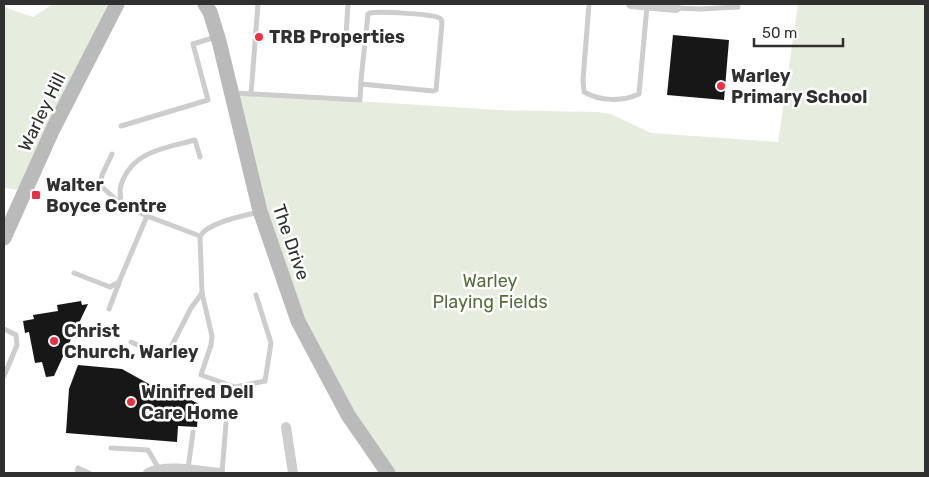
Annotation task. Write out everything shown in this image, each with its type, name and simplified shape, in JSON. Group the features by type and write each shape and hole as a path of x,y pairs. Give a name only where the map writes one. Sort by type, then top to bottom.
{"street":[{"name":"Warley Hill","path":"4,238 53,129 117,4"},
{"name":"The Drive","path":"205,4 210,12 217,37 260,211 298,321 348,415 384,472"},
{"path":"631,4 676,8"},
{"path":"286,427 293,473"},
{"path":"148,473 159,469 221,473"}],"lane":[{"path":"251,94 258,4"},
{"path":"346,36 348,4"},
{"path":"589,4 583,80 584,92 594,98 607,99 630,99 639,94 647,6"},
{"path":"676,8 700,10 738,7"},
{"path":"231,93 360,100 361,84 370,13 438,18 441,20 436,90 361,84"},
{"path":"121,126 208,100 193,44 217,37"},
{"path":"121,204 120,186 134,162 145,155 195,140 200,157"},
{"path":"112,154 102,175 101,186 121,204 200,236"},
{"path":"256,295 271,343 265,381 235,387 201,375 212,345 212,336 202,293 200,236 203,230 260,211"},
{"path":"109,309 147,216"},
{"path":"74,272 110,287 119,282"},
{"path":"131,342 162,356 167,355 191,308 202,293"},
{"path":"4,330 16,335 17,345 4,376"},
{"path":"221,473 226,423"},
{"path":"188,470 193,432"},
{"path":"110,448 148,450 159,469"},
{"path":"76,473 78,468 89,473"}],"green space":[{"path":"53,4 108,4 20,190 4,188 4,7 33,17"},
{"name":"Warley Playing Fields","path":"798,4 925,4 925,473 388,473 298,321 231,93 499,110 598,112 611,114 651,133 778,142"}],"building":[{"path":"673,35 729,40 724,100 667,95"},
{"name":"Christ Church, Warley","path":"81,301 82,305 88,304 78,325 70,326 72,337 54,376 46,377 42,362 35,363 29,332 25,333 23,321 34,319 33,315 58,311 57,305"},
{"name":"Winifred Dell Care Home","path":"78,365 122,369 149,384 153,396 189,399 199,404 197,427 178,426 177,442 66,433 69,389"}],"place":[{"name":"TRB Properties","path":"259,37"},
{"name":"Warley Primary School","path":"721,86"},
{"name":"Walter Boyce Centre","path":"36,195"},
{"name":"Christ Church, Warley","path":"54,341"},
{"name":"Winifred Dell Care Home","path":"131,402"}]}
